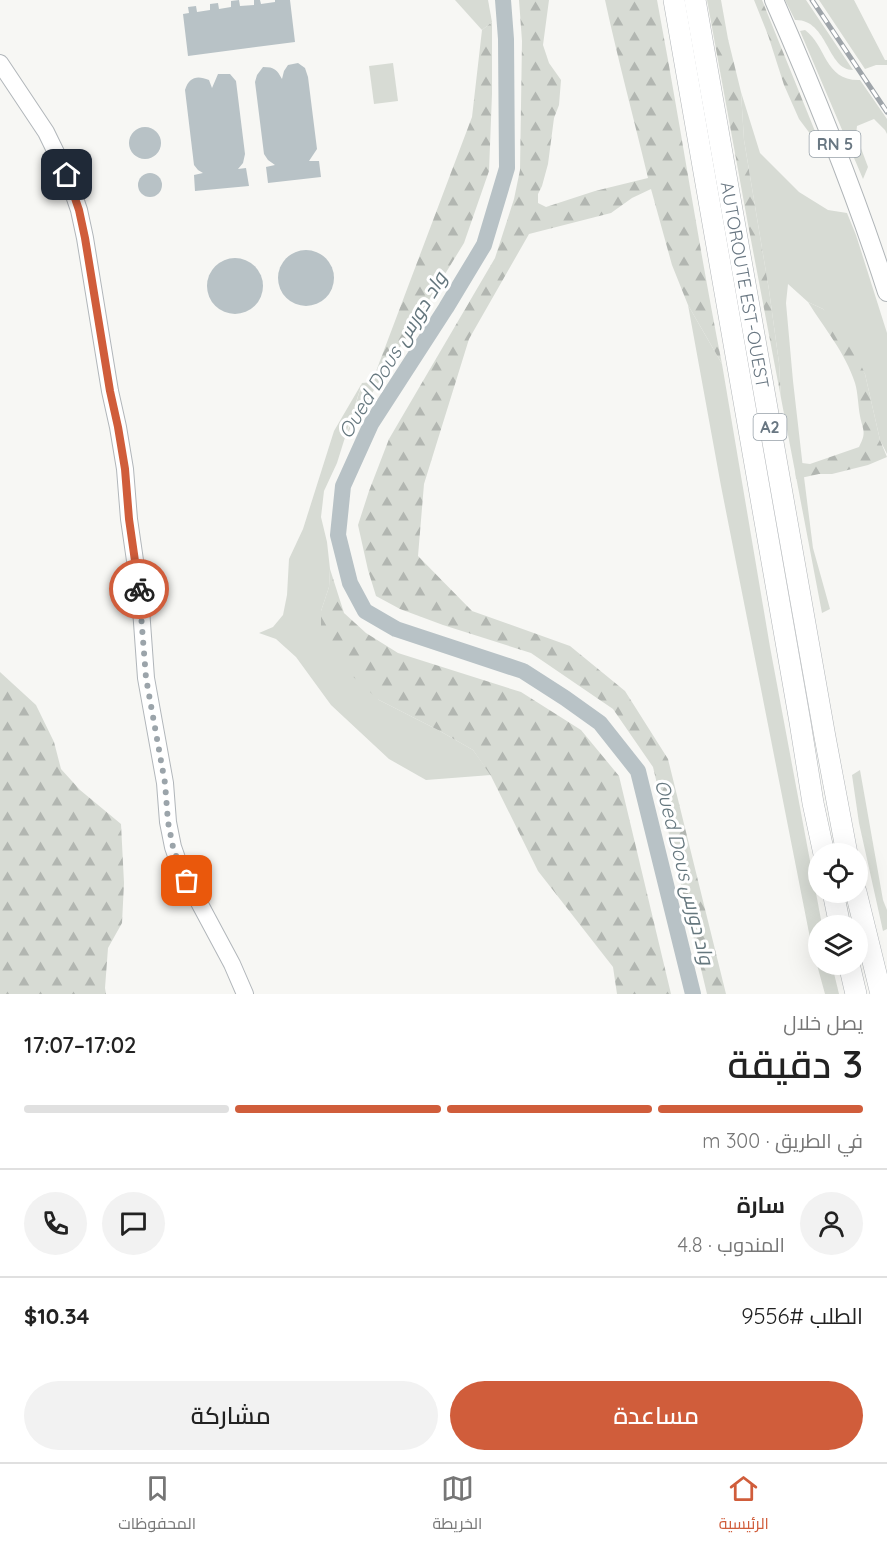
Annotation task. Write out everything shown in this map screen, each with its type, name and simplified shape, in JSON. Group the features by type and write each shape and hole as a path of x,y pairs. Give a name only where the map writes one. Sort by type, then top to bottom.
{"highway":[{"name":"AUTOROUTE EST-OUEST","path":"674,0 822,843"},
{"name":"AUTOROUTE EST-OUEST","path":"694,0 845,843"},
{"path":"859,903 881,994"},
{"path":"852,975 856,994"}],"main road":[{"name":"RN 5","path":"774,0 827,124 862,216 887,292"}],"street":[{"path":"0,63 46,132 67,175 79,210 125,469 129,519 140,595 146,678 165,783 168,822 173,847 180,867 232,964 245,994"}],"green space":[{"path":"455,0 488,0 492,22 482,30"},
{"path":"519,0 549,0 543,45 549,63 561,80 559,105 554,118 548,164 538,194 538,203 546,207 595,191 648,178 605,0 657,0 722,364 688,305 672,265 651,189 632,198 611,213 529,234 469,339 424,484 418,556 472,611 570,646 625,691 668,759 726,994 707,994 653,767 613,709 531,653 443,625 400,609 376,596 358,525 389,439 495,258 514,199 520,170 522,41"},
{"path":"707,0 721,0 741,92 744,140 769,290 779,363 781,398 747,219"},
{"path":"754,0 762,0 823,151 799,119 784,85"},
{"path":"785,0 806,0 853,70 844,68 838,62 814,27 806,22 795,20"},
{"path":"819,0 854,0 887,60 887,65 876,65 865,69"},
{"path":"492,22 489,171 464,243 347,434 362,383 372,382 472,117 482,30"},
{"path":"805,30 839,75 848,79 860,80 887,119 887,134 874,119 857,126 856,135 868,167 863,179 800,31"},
{"path":"393,63 398,101 374,104 369,66"},
{"path":"741,92 760,153 799,192 828,210 847,213 887,333 887,454 880,440 865,374 823,309 808,302 788,284 786,303 793,381 813,548 830,609 822,613 781,398 779,363 769,290 744,140"},
{"path":"808,302 823,309 845,330 865,374 880,440 887,457 868,465 832,474 796,479 795,469 802,463 810,464 859,447 864,435 856,387 851,372"},
{"path":"688,305 722,364 770,647 808,850 808,903 818,903 820,915 808,915 808,928 721,486"},
{"path":"362,383 337,463 324,491 321,517 330,569 329,587 321,611 379,700 473,750 491,775 426,780 389,759 331,705 296,657 276,639 259,633 273,627 283,615 287,595 289,559 303,529 334,431"},
{"path":"330,569 344,613 366,633 398,653 521,692 581,730 619,776 671,994 617,994 613,967 538,871 491,776 473,750 379,700 350,674 321,634 321,611 329,587"},
{"path":"0,672 36,705 54,742 61,769 80,790 121,824 124,883 122,923 108,948 106,994 0,994"},
{"path":"860,770 883,900 887,910 887,929 883,931 868,864 868,843 863,843 859,823 852,775"},
{"path":"820,975 834,975 839,994 825,994"}],"shaded area":[{"path":"239,0 240,6 254,5 254,0 260,0 261,4 275,2 275,0 290,0 295,42 188,56 183,14 189,13 188,7 196,6 197,12 210,10 210,4 218,3 219,9 231,7 231,1"},
{"path":"298,63 305,68 308,77 317,149 309,161 319,161 321,177 268,183 266,167 275,165 264,154 255,82 263,67 275,70 282,79 288,65"},
{"path":"218,74 230,74 236,81 245,154 243,163 238,169 246,168 249,186 195,191 194,175 203,173 194,165 185,90 194,78 209,80 212,88"},
{"path":"145,127 156,132 161,143 156,154 145,159 134,154 129,143 134,132"},
{"path":"145,173 155,173 162,180 162,190 155,197 145,197 138,190 138,180"},
{"path":"306,250 317,252 326,258 332,267 334,278 332,289 326,298 317,304 306,306 295,304 286,298 280,289 278,278 280,267 286,258 295,252"},
{"path":"235,258 246,260 255,266 261,275 263,286 261,297 255,306 246,312 235,314 224,312 215,306 209,297 207,286 209,275 215,266 224,260"}],"waterway":[{"name":"Oued Dous واد دورس","path":"503,0 506,39 507,168 484,245 371,424 343,486 338,535 350,583 365,611 396,629 523,671 600,723 638,771 693,994"}],"railway":[{"path":"812,0 887,112"}],"way so far":[{"path":"139,589 146,678 165,783 168,822 173,847 187,881"}],"route":[{"path":"67,175 79,210 85,238 118,427 139,589"}]}
